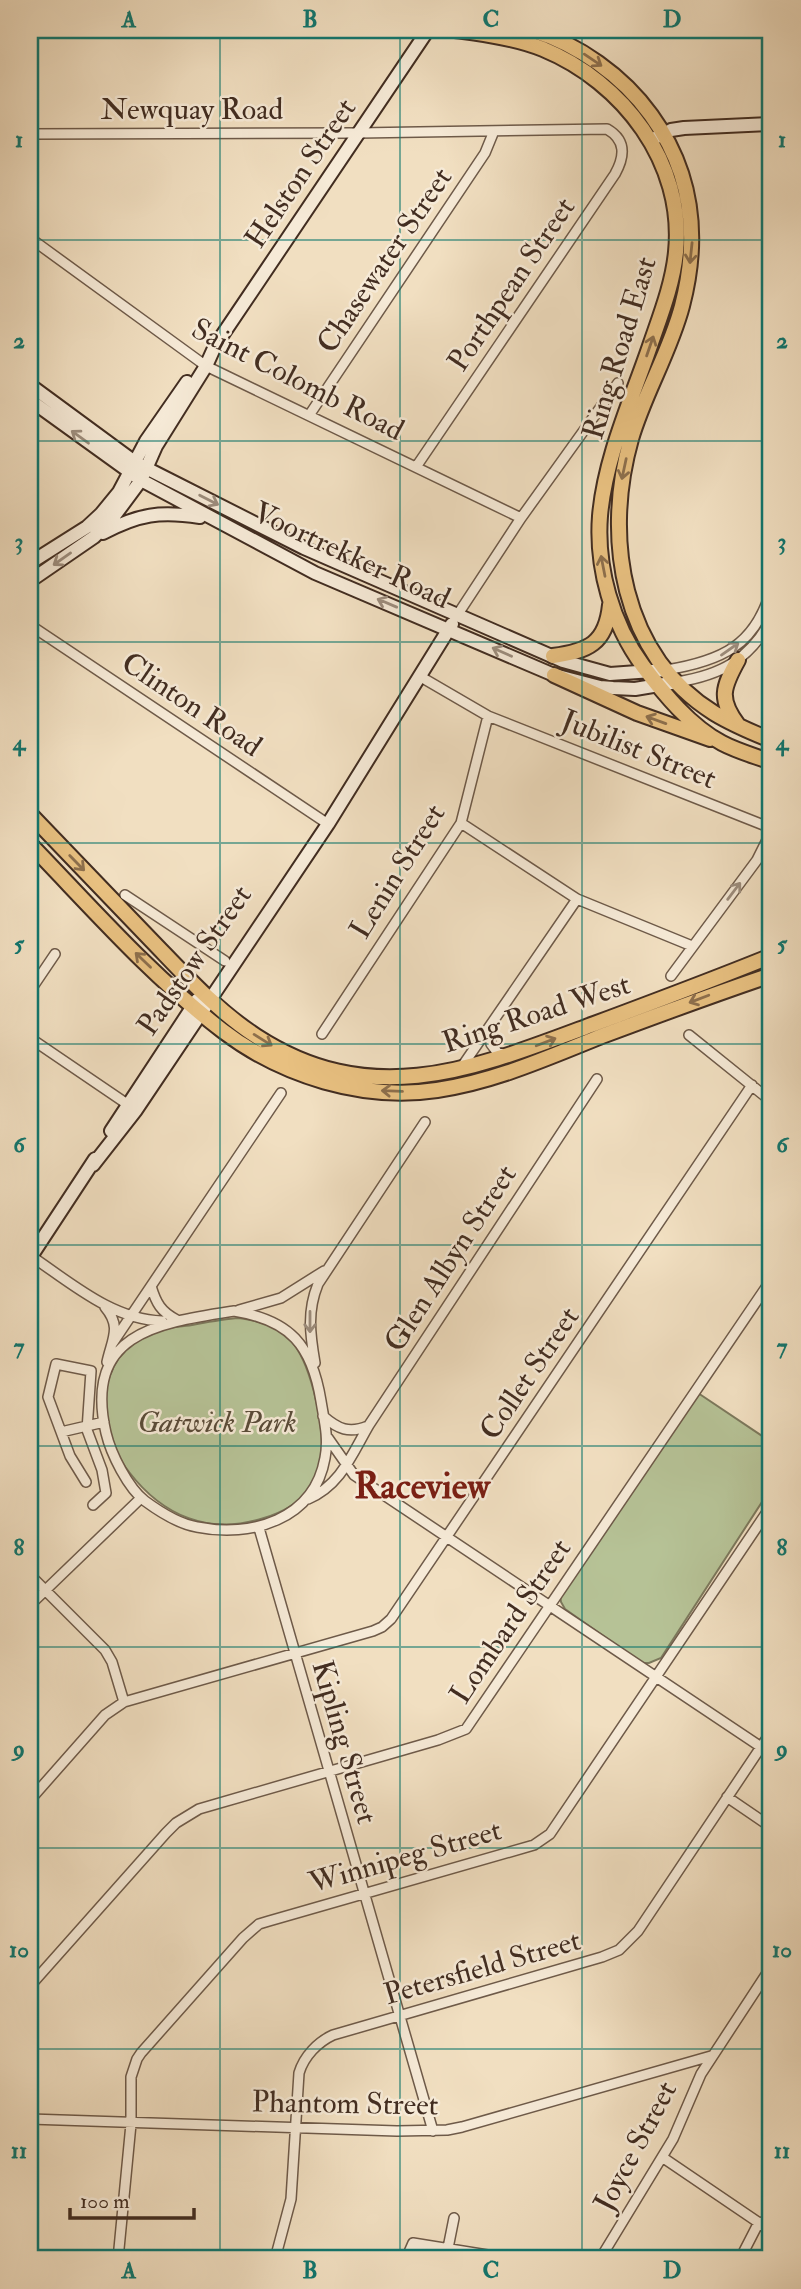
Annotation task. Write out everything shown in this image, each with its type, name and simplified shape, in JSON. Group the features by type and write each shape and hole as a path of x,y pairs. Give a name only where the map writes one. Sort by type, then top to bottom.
{"main road":[{"name":"Ring Road East","path":"455,30 500,37 541,48 576,65 610,92 629,112 650,141 670,183 677,225 676,253 666,301 630,422 617,513 621,569 633,614 644,638 666,670 712,712 740,728 771,740"},
{"name":"Ring Road East","path":"532,30 546,34 602,65 641,101 664,133 683,176 693,220 692,253 682,307 607,474 600,516 600,552 611,600 628,644 657,685 684,714 721,742"},
{"path":"553,656 578,653 596,642 607,623 611,600"},
{"path":"738,660 728,678 724,694 727,710 740,728"},
{"path":"554,675 637,713 771,762"},
{"name":"Ring Road West","path":"30,814 206,995 235,1021 277,1049 331,1070 365,1077 459,1078 520,1068 771,975"},
{"name":"Ring Road West","path":"30,844 135,953 197,1009 244,1046 317,1080 341,1086 416,1092 459,1078 510,1055 771,956"}],"street":[{"name":"Helston Street","path":"30,581 94,537 112,519 202,364 428,30"},
{"path":"650,141 664,133 684,128 771,124"},
{"name":"Newquay Road","path":"30,134 359,133 607,128"},
{"name":"Porthpean Street","path":"416,467 615,174 621,162 622,147 620,139 607,128"},
{"name":"Chasewater Street","path":"310,414 485,153 494,131"},
{"name":"Saint Colomb Road","path":"30,238 202,364 521,518"},
{"name":"Padstow Street","path":"206,995 225,961 348,790 521,518 618,383"},
{"name":"Voortrekker Road","path":"30,384 139,471 304,548 553,656 610,674 666,670"},
{"name":"Voortrekker Road","path":"30,400 214,519 315,573 554,675 600,687 635,689 677,682"},
{"name":"Helston Street","path":"30,563 87,527 139,471"},
{"path":"94,537 131,519 150,515 178,513 214,519"},
{"path":"666,670 701,664 726,654 754,627 771,590"},
{"path":"677,682 709,676 738,660 759,640 771,620"},
{"name":"Clinton Road","path":"30,625 324,822"},
{"path":"421,677 488,716"},
{"name":"Lenin Street","path":"322,1034 461,823 488,716"},
{"name":"Jubilist Street","path":"488,716 771,830"},
{"name":"Padstow Street","path":"32,1252 324,822"},
{"path":"461,823 577,899 692,946"},
{"path":"671,976 757,860 771,830"},
{"path":"125,895 225,961"},
{"path":"459,1078 577,899"},
{"path":"30,991 55,954"},
{"path":"491,1027 491,1044 497,1052 510,1055"},
{"path":"689,1035 771,1101"},
{"path":"30,1038 132,1107"},
{"name":"Glen Albyn Street","path":"306,1499 333,1484 347,1467 369,1425 597,1079"},
{"name":"Collet Street","path":"30,1800 106,1715 124,1702 382,1628 447,1538 752,1085"},
{"path":"112,1343 281,1093"},
{"path":"101,1303 115,1321 103,1386 107,1437 120,1469 141,1498 164,1514 195,1527 224,1530 259,1528 282,1518 306,1499 317,1482 325,1461 327,1436 309,1315 311,1300 326,1269 425,1122"},
{"path":"32,1252 101,1303 129,1317 152,1321 174,1321 234,1311 281,1298 299,1289 326,1269"},
{"name":"Lombard Street","path":"30,1986 176,1823 199,1809 438,1740 466,1728 771,1280"},
{"path":"151,1286 159,1307 174,1321"},
{"path":"234,1311 268,1319 294,1336 301,1343 317,1377"},
{"path":"103,1386 119,1349 142,1333 174,1321"},
{"path":"86,1482 70,1456 48,1397 56,1364 91,1371 87,1426 102,1470 106,1493 93,1505"},
{"path":"323,1416 346,1430 369,1425"},
{"path":"61,1432 104,1422"},
{"path":"327,1436 355,1475 761,1747"},
{"path":"30,1605 141,1498"},
{"name":"Winnipeg Street","path":"118,2259 131,2124 131,2077 136,2059 250,1931 269,1921 542,1840 557,1825 771,1506"},
{"name":"Kipling Street","path":"259,1528 433,2131"},
{"path":"30,1575 105,1650 112,1662 124,1702"},
{"name":"Petersfield Street","path":"275,2259 290,2207 300,2070 317,2046 333,2035 565,1969 619,1950 638,1931 771,1732"},
{"path":"727,1797 771,1827"},
{"path":"711,2056 771,1967"},
{"name":"Phantom Street","path":"30,2119 433,2131 462,2127 711,2056"},
{"name":"Joyce Street","path":"600,2259 662,2157 711,2056"},
{"path":"662,2157 771,2231"},
{"path":"448,2248 454,2218"},
{"path":"740,2259 759,2222"},
{"path":"406,2259 413,2243 512,2259"}],"green space":[{"name":"Gatwick Park","path":"239,1318 274,1327 298,1350 317,1406 321,1458 310,1486 303,1496 288,1508 244,1523 206,1523 172,1511 142,1487 125,1466 115,1447 107,1419 106,1391 114,1366 131,1344 142,1336 160,1329"},
{"path":"698,1393 771,1442 771,1488 661,1658 642,1663 565,1609 560,1596"}],"waterway":[{"path":"169,30 245,35 321,30"}],"district":[{"name":"Raceview","path":"422,1485"}]}
